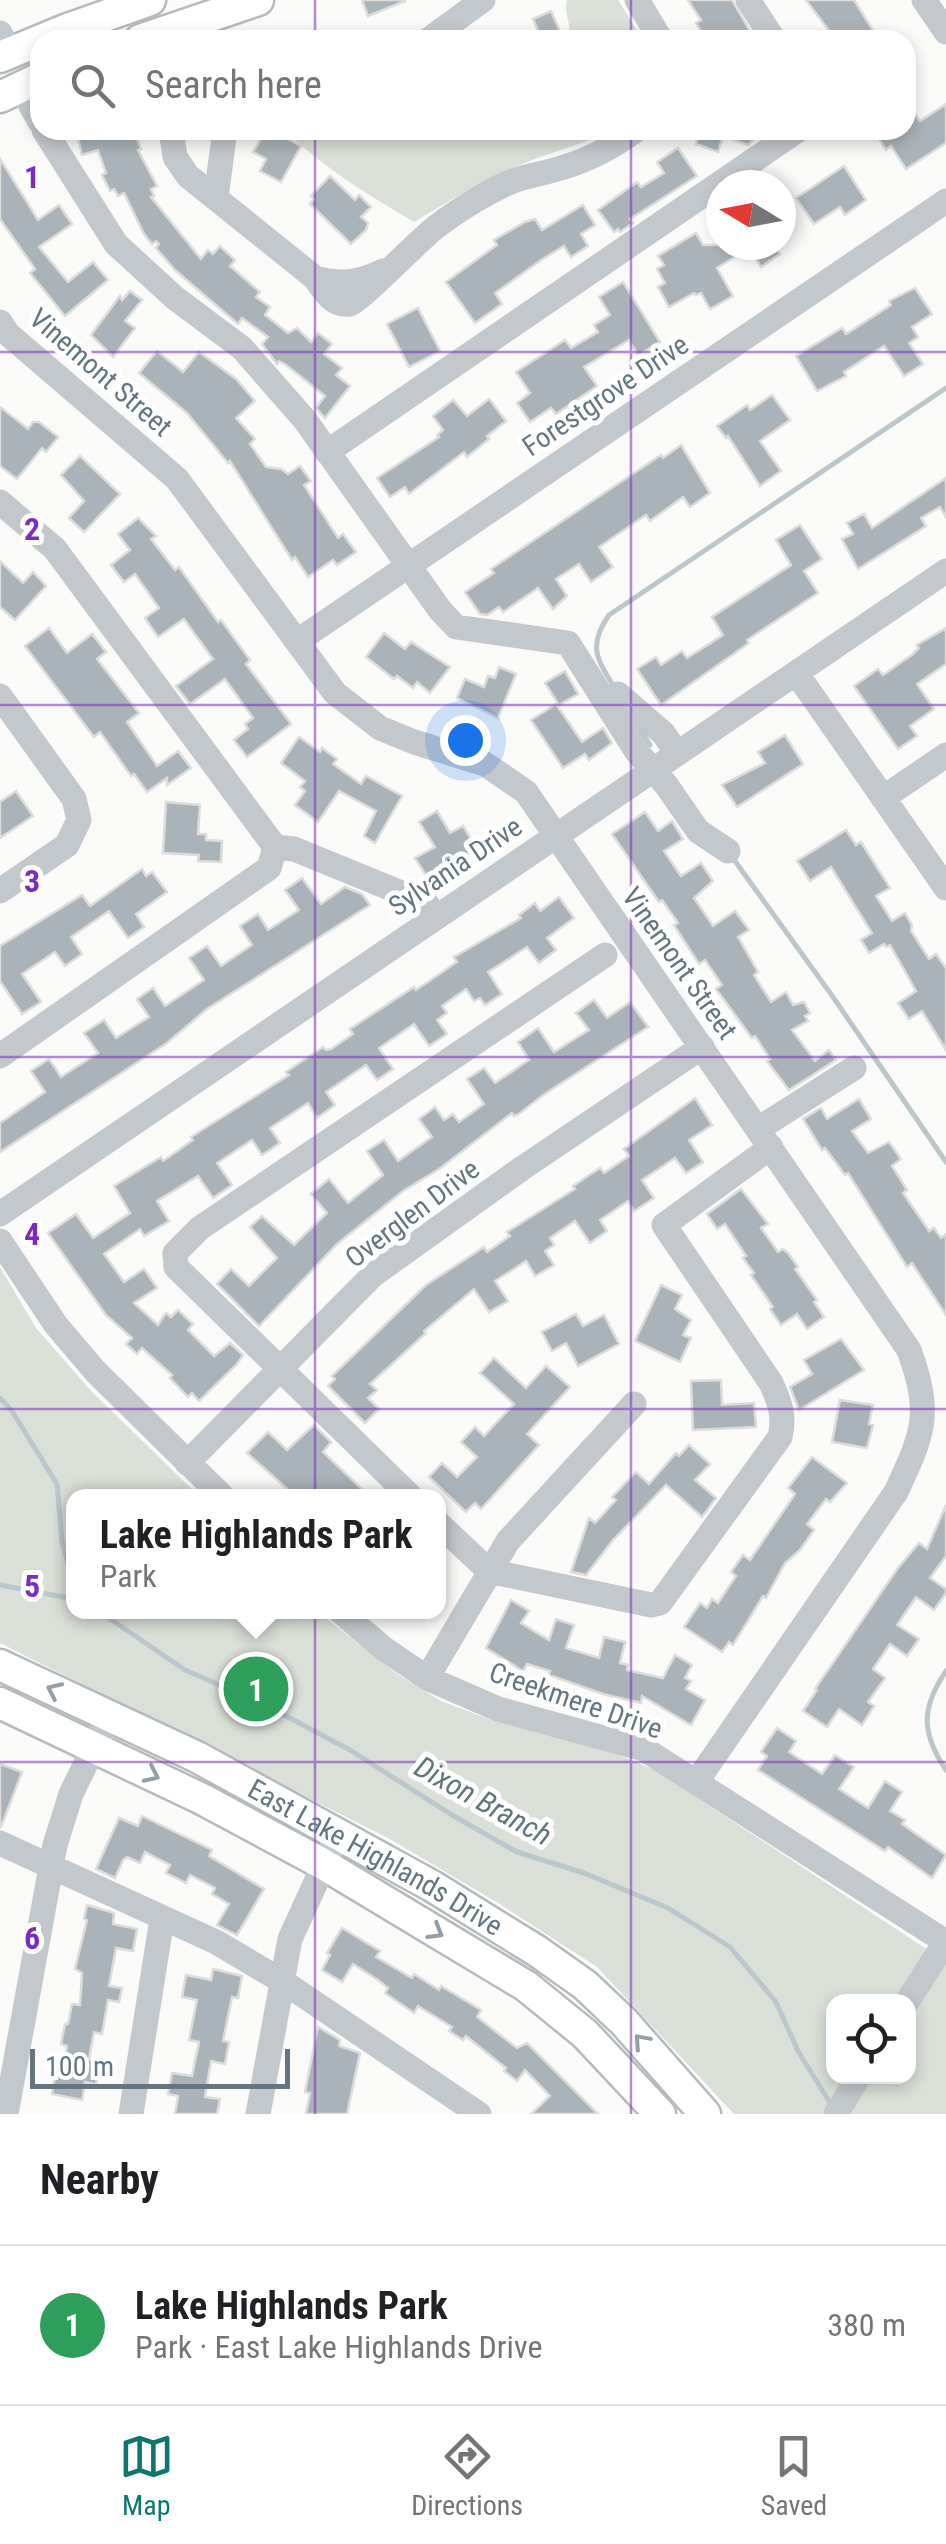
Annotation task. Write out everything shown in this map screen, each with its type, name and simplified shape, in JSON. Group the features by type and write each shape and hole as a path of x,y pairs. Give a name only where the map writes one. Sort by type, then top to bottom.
{"main road":[{"path":"171,30 258,0"},
{"path":"57,30 145,1"},
{"path":"3,48 30,39"},
{"name":"East Lake Highlands Drive","path":"0,1665 197,1757 432,1886 537,1951 585,1985 624,2022 706,2114"},
{"name":"East Lake Highlands Drive","path":"0,1704 202,1798 323,1864 526,1986 585,2034 660,2114"}],"street":[{"path":"442,30 483,0"},
{"path":"636,0 655,30"},
{"path":"748,0 768,30"},
{"path":"924,0 946,32"},
{"path":"145,1 147,30"},
{"path":"50,140 116,244 176,298 242,348 305,420 406,565 456,627 568,643 638,752 698,830 728,851"},
{"path":"173,140 175,156 188,176 315,278 326,296 350,304 362,298 388,268 438,225 513,180 564,168 620,140"},
{"path":"216,196 224,140"},
{"path":"327,452 783,140"},
{"name":"Forestgrove Drive","path":"298,640 946,201"},
{"name":"Vinemont Street","path":"0,322 8,334 177,478 335,692 359,714 414,742 485,764 526,792 909,1350 923,1388 920,1439 896,1492 697,1781"},
{"path":"0,502 54,549 275,848"},
{"name":"Sylvania Drive","path":"0,1214 946,570"},
{"path":"796,674 946,888"},
{"path":"618,694 664,734 677,754"},
{"path":"0,696 74,799 79,820 67,845 0,891"},
{"path":"883,798 946,754"},
{"path":"275,848 294,849 426,903 436,916"},
{"path":"0,1056 269,868 275,848"},
{"path":"403,1489 176,1267 175,1253 200,1228 606,955"},
{"name":"Overglen Drive","path":"187,1463 373,1275 702,1047"},
{"path":"446,1532 488,1571 652,1605 660,1603 780,1437 782,1407 771,1384 664,1225 764,1138 854,1068"},
{"path":"0,1241 76,1349 215,1489"},
{"path":"427,1678 488,1571 528,1516 634,1404"},
{"name":"Creekmere Drive","path":"349,1619 427,1678 512,1713 644,1749 946,1942"},
{"path":"6,2114 51,1866 71,1794 108,1716"},
{"path":"258,2114 290,1939 338,1834"},
{"path":"0,1843 216,1942 479,2114"},
{"path":"131,2114 162,1919"},
{"path":"913,1994 946,1942"},
{"path":"836,2114 855,2084"}],"shaded area":[{"path":"567,0 618,0 637,30 569,30"},
{"path":"295,140 588,140 504,172 414,222"},
{"path":"0,1267 36,1328 92,1392 192,1489 66,1489 66,1619 327,1619 400,1676 441,1701 491,1720 600,1747 655,1770 946,1962 946,2114 734,2114 597,1967 390,1839 0,1643"}],"building":[{"path":"362,0 405,0 405,1 368,16"},
{"path":"688,0 732,0 749,30 700,30 696,23 701,20"},
{"path":"806,0 854,0 873,30 828,30"},
{"path":"551,11 560,30 538,30 533,19"},
{"path":"946,104 946,143 906,169 891,146 886,150 880,140 916,140 916,115 920,121"},
{"path":"78,140 138,140 141,149 138,150 157,186 151,189 151,197 201,259 208,250 213,254 220,246 235,260 230,266 260,292 256,297 270,307 265,315 288,333 297,328 311,342 318,333 332,344 324,354 342,368 336,375 350,386 325,418 316,408 325,396 285,364 277,364 262,344 268,337 242,318 238,324 175,270 156,248 156,241 152,244 124,193 118,196 114,189 110,191 102,175 106,173 98,150 82,155"},
{"path":"260,140 290,140 301,146 281,182 260,171 266,159 253,152"},
{"path":"697,140 722,140 718,152 696,144"},
{"path":"678,148 697,176 630,219 633,223 620,232 614,232 598,210 637,182 641,187 664,173 657,162"},
{"path":"0,159 38,220 59,205 72,224 39,247 68,282 93,262 108,280 65,316 30,273 35,269 0,219"},
{"path":"844,166 866,200 845,215 840,207 814,224 796,198"},
{"path":"330,176 355,200 359,195 371,207 361,217 368,223 366,230 351,244 310,204 314,199 311,196"},
{"path":"583,205 595,225 581,234 588,246 571,257 564,246 541,260 495,293 502,304 475,323 446,282 497,245 494,240 525,222 535,219 542,230"},
{"path":"696,233 706,245 706,260 730,260 717,268 733,296 710,309 701,293 694,293 669,307 658,287 665,283 657,269 664,265 658,256"},
{"path":"623,282 660,342 638,355 629,340 584,367 597,386 556,414 551,408 530,422 517,403 530,393 516,372 565,340 571,348 598,332 594,325 610,315 599,297"},
{"path":"915,288 932,314 912,327 918,337 909,343 923,364 904,376 884,346 844,372 846,376 817,391 796,356 842,328 846,334 891,305 889,301"},
{"path":"130,291 142,300 125,321 135,328 113,357 91,335 120,296 122,300"},
{"path":"418,308 440,351 409,367 387,324"},
{"path":"157,351 183,372 199,352 236,379 255,401 236,418 255,439 250,444 266,467 288,474 300,466 311,481 304,485 338,538 343,534 356,552 337,565 333,560 308,577 295,557 292,560 230,461 187,413 139,373"},
{"path":"772,395 790,420 760,441 781,471 760,486 728,436 717,426 747,405 750,410"},
{"path":"489,399 506,421 487,436 489,439 467,457 464,452 409,494 405,487 390,497 377,478 439,437 443,430 433,416 453,400 467,416"},
{"path":"0,407 28,429 33,422 39,422 58,437 46,452 42,448 17,479 0,466"},
{"path":"681,445 710,493 690,507 683,497 650,521 646,515 599,547 613,567 591,582 579,564 556,579 567,596 553,609 538,588 503,612 499,607 487,615 480,614 465,592 494,573 491,569"},
{"path":"80,456 120,494 84,532 69,518 84,501 61,475"},
{"path":"946,478 946,517 940,507 921,518 926,526 858,569 842,539 853,534 847,523 864,514 872,528"},
{"path":"138,518 156,536 151,539 175,570 179,567 218,622 221,620 250,660 246,664 291,724 247,757 234,740 248,729 245,724 253,718 225,679 190,704 176,686 213,659 184,619 158,637 145,618 159,608 135,574 124,582 111,565 130,550 118,534"},
{"path":"800,525 822,559 804,571 818,593 661,705 637,669 656,657 661,665 682,651 687,658 723,635 712,617 791,565 776,540"},
{"path":"0,561 23,583 33,572 46,586 15,620 0,607"},
{"path":"49,628 67,653 92,634 106,652 97,659 139,713 127,722 157,766 178,751 191,768 167,785 167,778 147,792 100,732 94,737 25,646"},
{"path":"946,628 946,664 917,684 934,709 910,726 917,736 898,749 854,686 878,669 883,675 913,654 919,648 917,645"},
{"path":"384,633 405,649 411,642 450,667 430,693 417,682 413,688 397,676 394,679 366,657"},
{"path":"499,667 516,674 498,718 457,698 465,679 484,687 488,676 495,678"},
{"path":"565,671 578,694 559,705 545,683"},
{"path":"556,704 582,742 603,728 612,743 589,760 585,754 563,768 531,720"},
{"path":"785,735 803,764 737,807 722,785 765,763 758,752"},
{"path":"299,737 337,759 333,764 361,784 366,776 402,796 375,843 364,836 376,811 339,791 318,822 295,805 305,791 300,787 305,781 281,763"},
{"path":"16,791 33,816 0,838 0,802"},
{"path":"166,802 200,805 198,834 206,834 206,840 222,841 221,862 198,861 199,855 163,853"},
{"path":"437,811 450,833 463,826 477,849 429,880 415,858 435,847 419,822"},
{"path":"645,812 658,831 672,821 683,839 664,851 681,876 701,863 713,881 694,898 713,926 735,911 749,930 738,937 771,1002 786,992 793,1005 804,1002 810,1013 805,1016 808,1021 792,1030 815,1061 829,1050 836,1060 789,1090 767,1061 770,1059 755,1036 752,1038 716,989 722,985 705,960 699,964 674,925 678,923 612,834"},
{"path":"846,830 856,845 861,842 890,888 876,896 892,921 905,913 911,931 929,959 936,954 946,968 946,1050 922,1011 909,1019 898,1003 916,991 890,945 884,944 869,953 861,940 872,933 831,867 810,881 797,861"},
{"path":"142,869 146,876 152,872 167,892 136,914 144,927 128,938 109,911 71,937 82,954 65,966 55,952 22,974 41,1002 22,1014 0,981 0,946 82,895 90,906"},
{"path":"302,878 321,904 345,887 362,894 370,905 207,1009 167,1043 0,1152 0,1123 45,1092 31,1071 49,1059 61,1077 98,1053 84,1033 104,1020 116,1038 149,1017 137,999 153,988 165,1006 204,980 189,958 207,946 221,966 252,945 240,926 258,914 268,930 299,910 285,890"},
{"path":"559,897 574,918 547,938 556,950 539,963 527,947 488,972 502,994 485,1005 480,998 474,1001 466,989 442,1006 447,1013 437,1020 447,1034 429,1046 414,1024 379,1048 393,1069 377,1080 366,1065 326,1092 335,1105 317,1118 308,1103 270,1128 280,1143 262,1155 252,1140 217,1163 232,1185 213,1198 198,1176 157,1201 169,1221 144,1236 140,1229 104,1254 124,1282 144,1269 157,1288 134,1303 158,1325 166,1313 171,1317 178,1310 193,1324 188,1330 214,1356 230,1343 243,1355 199,1401 192,1393 188,1397 170,1378 172,1375 142,1348 137,1354 126,1344 132,1338 106,1315 48,1233 76,1214 93,1238 130,1213 114,1186 161,1157 163,1161 193,1140 191,1137 289,1075 286,1072 323,1047 331,1049 353,1034 350,1029 414,987 416,990 457,962 454,957 521,918 519,915 535,903 540,911"},
{"path":"594,1000 607,1018 630,1002 648,1027 519,1114 512,1113 439,1169 403,1191 337,1244 259,1326 217,1284 231,1269 249,1286 277,1258 250,1227 262,1216 294,1245 327,1213 311,1194 329,1179 348,1203 383,1175 367,1151 384,1140 398,1161 432,1137 419,1119 435,1107 444,1120 453,1114 459,1122 484,1104 467,1079 484,1068 495,1083 529,1060 518,1042 538,1028 554,1052 589,1030 576,1013"},
{"path":"695,1098 712,1125 689,1140 703,1162 686,1173 675,1158 642,1180 654,1198 634,1211 628,1201 600,1220 607,1231 590,1243 575,1221 550,1238 554,1245 545,1251 554,1265 535,1276 526,1261 495,1281 508,1301 489,1312 474,1289 370,1384 377,1390 368,1398 379,1409 365,1423 328,1386 335,1379 332,1376 426,1285 484,1247 487,1252 510,1236 507,1232 575,1189 573,1186 600,1168 604,1173 629,1156 624,1149"},
{"path":"859,1099 871,1119 852,1131 868,1153 889,1142 901,1159 892,1166 907,1190 903,1193 929,1231 934,1228 941,1238 946,1234 946,1315 912,1263 907,1267 848,1173 845,1175 825,1148 822,1150 803,1119 821,1108 827,1119"},
{"path":"741,1189 768,1224 761,1228 778,1252 783,1249 788,1253 817,1300 814,1302 824,1317 807,1329 797,1314 781,1325 725,1224 717,1229 707,1214"},
{"path":"661,1285 682,1295 675,1309 691,1320 683,1335 691,1338 680,1362 635,1341"},
{"path":"576,1314 583,1326 604,1315 619,1344 578,1366 566,1343 552,1351 542,1332"},
{"path":"841,1339 864,1370 799,1410 790,1387 812,1374 804,1360"},
{"path":"494,1358 526,1388 546,1366 570,1387 527,1434 539,1445 481,1509 475,1503 466,1512 429,1477 442,1463 457,1477 477,1457 461,1442 475,1427 484,1436 514,1404 480,1373"},
{"path":"721,1380 722,1405 754,1403 756,1427 693,1430 691,1381"},
{"path":"840,1400 873,1405 867,1448 832,1442"},
{"path":"314,1425 331,1442 323,1452 362,1489 287,1489 247,1453 268,1432 287,1450"},
{"path":"689,1445 710,1464 695,1480 716,1498 702,1517 666,1485 613,1540 586,1575 571,1572 589,1518 595,1523 616,1500 612,1497 636,1472 649,1484 676,1453 679,1456"},
{"path":"812,1457 847,1483 830,1502 826,1499 807,1524 814,1530 785,1563 733,1645 729,1642 722,1652 684,1627 700,1603 707,1608 712,1599 718,1603 736,1576 731,1572 743,1555 750,1560 795,1494 788,1488"},
{"path":"946,1505 946,1556 930,1578 946,1593 934,1610 916,1597 897,1625 919,1639 907,1656 890,1644 873,1669 885,1678 868,1702 874,1706 862,1725 839,1709 827,1727 803,1711 898,1568 919,1543 927,1549"},
{"path":"511,1600 529,1611 521,1623 549,1640 556,1619 574,1625 566,1648 599,1658 604,1637 625,1642 620,1663 628,1665 627,1670 663,1678 675,1655 692,1665 685,1678 691,1681 686,1689 705,1700 691,1725 642,1696 641,1703 603,1694 527,1664 523,1671 486,1648"},
{"path":"777,1728 796,1741 789,1752 822,1774 835,1755 854,1767 839,1789 868,1808 885,1781 902,1792 890,1811 946,1855 932,1878 888,1847 885,1851 758,1770 767,1756 761,1752"},
{"path":"0,1764 22,1772 1,1827 0,1827"},
{"path":"142,1816 212,1850 209,1856 264,1889 237,1935 217,1925 229,1904 212,1894 215,1888 190,1875 186,1883 166,1873 170,1865 145,1852 140,1863 127,1857 123,1860 115,1878 96,1869 119,1818 138,1826"},
{"path":"87,1905 114,1913 113,1924 137,1929 133,1951 116,1948 109,1986 122,1988 119,2002 108,2000 102,2034 94,2032 89,2059 100,2061 96,2084 85,2082 82,2100 52,2094 55,2076 61,2077 67,2046 61,2044 65,2024 72,2004 80,2005 82,1973 75,1969"},
{"path":"342,1928 380,1951 376,1957 412,1978 414,1974 439,1990 441,1986 481,2010 477,2017 517,2048 527,2043 598,2114 531,2114 550,2096 525,2070 517,2081 466,2036 463,2040 449,2031 452,2027 418,2006 414,2013 385,1993 388,1988 353,1964 342,1982 322,1970"},
{"path":"213,1969 242,1976 238,1998 232,1997 223,2041 229,2042 225,2064 211,2061 205,2097 220,2099 217,2114 175,2114 178,2096 168,2094 172,2073 192,2076 199,2042 189,2040 197,2000 182,1997 186,1975 211,1980"},
{"path":"318,2027 340,2040 339,2046 360,2053 347,2114 306,2114 310,2093 305,2092"}],"waterway":[{"path":"614,687 597,651 598,635 609,615 946,388"},
{"path":"638,726 650,745"},
{"path":"732,857 946,1162"},
{"path":"0,1398 57,1484 66,1556"},
{"name":"Dixon Branch","path":"0,1585 66,1597"},
{"name":"Dixon Branch","path":"110,1619 185,1670 269,1707 350,1750 517,1852 584,1873 668,1908 730,1947 776,2002 798,2051 832,2106"},
{"path":"946,1671 932,1697 927,1720 932,1744 946,1770"}],"place":[{"name":"Lake Highlands Park","path":"256,1689"}]}
